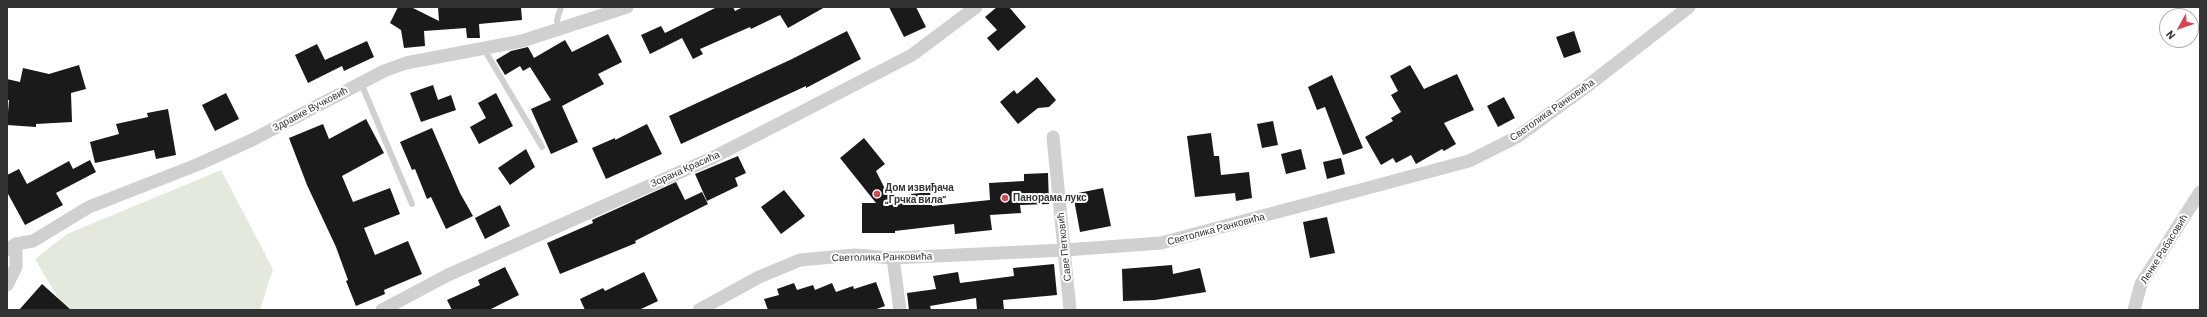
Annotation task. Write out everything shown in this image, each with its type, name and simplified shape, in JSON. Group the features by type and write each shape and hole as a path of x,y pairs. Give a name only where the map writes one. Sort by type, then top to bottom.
{"street":[{"name":"Здравке Вучковић","path":"11,247 33,241 89,207 213,158 384,71 406,63 522,41 627,7"},
{"name":"Зорана Красића","path":"382,310 448,275 712,158 912,55 946,32 976,7"},
{"name":"Светолика Ранковића","path":"699,310 764,274 800,260 855,256 893,258 1065,250 1161,243 1469,161 1517,137 1586,87 1688,7"},
{"name":"Саве Петковић","path":"1053,137 1070,310"},
{"name":"Ленке Рабасовић","path":"2134,310 2141,284 2200,192"},
{"path":"7,285 16,267 11,247"},
{"path":"893,258 900,310"}],"lane":[{"path":"558,29 558,20 561,7"},
{"path":"484,49 542,147"},
{"path":"361,83 412,204"}],"shaded area":[{"path":"221,170 273,269 260,310 65,310 35,259 67,234"}],"building":[{"path":"398,7 411,7 439,21 438,7 521,7 522,20 479,24 480,38 467,38 466,28 424,31 425,46 404,48 401,30 390,23"},
{"path":"717,7 733,7 735,11 743,7 825,7 788,28 780,15 751,29 750,27 700,49 703,54 693,59 682,38 650,54 641,35 661,26 665,33"},
{"path":"889,7 916,7 926,27 904,37"},
{"path":"997,7 1009,7 1026,27 998,51 987,38 997,30 985,17"},
{"path":"847,31 861,59 806,88 806,86 681,144 669,116 792,59"},
{"path":"1574,31 1581,52 1564,58 1556,37"},
{"path":"608,34 622,62 598,74 604,84 562,106 578,142 551,154 531,109 551,100 530,67 523,71 520,66 505,75 496,60 511,51 528,47 534,58 565,40 572,52"},
{"path":"367,41 374,57 344,71 342,66 308,83 295,55 317,44 325,60"},
{"path":"79,65 86,89 71,93 72,122 36,124 36,127 7,125 9,100 7,100 7,79 20,82 23,68 49,74"},
{"path":"1410,65 1424,89 1457,74 1474,110 1444,123 1456,144 1444,151 1442,149 1416,164 1411,155 1396,163 1393,158 1381,165 1365,137 1393,121 1391,118 1401,112 1391,95 1398,91 1390,76"},
{"path":"1332,75 1363,148 1343,155 1325,107 1317,110 1308,87"},
{"path":"1037,77 1056,100 1049,107 1038,108 1018,124 1000,102 1014,90 1017,94"},
{"path":"433,85 438,100 451,95 456,110 421,122 410,93"},
{"path":"226,93 239,119 215,131 202,105"},
{"path":"496,93 513,126 479,144 470,127 486,118 478,103"},
{"path":"1504,97 1515,118 1498,127 1487,106"},
{"path":"168,109 176,155 156,159 154,150 95,163 90,142 119,134 116,124 148,117 147,113"},
{"path":"366,119 384,153 342,176 353,202 390,188 400,214 364,228 375,255 408,241 422,274 384,290 385,294 356,306 346,281 348,280 336,247 307,185 289,138 323,124 329,139"},
{"path":"1273,121 1278,145 1262,148 1257,124"},
{"path":"647,124 662,154 606,179 592,148 615,138 615,140"},
{"path":"432,128 460,193 473,216 446,229 431,197 427,199 415,169 412,170 400,142"},
{"path":"1211,133 1214,156 1219,156 1221,175 1249,172 1252,198 1236,201 1235,193 1195,197 1187,136"},
{"path":"864,138 885,164 876,171 892,203 912,204 911,194 930,192 932,206 990,200 989,183 1024,181 1024,174 1048,173 1049,204 1020,205 1021,213 990,215 992,230 955,234 954,224 895,231 895,233 862,233 862,203 876,203 840,158"},
{"path":"526,149 535,167 510,185 498,168"},
{"path":"1301,149 1306,169 1286,174 1281,154"},
{"path":"738,156 746,173 735,178 738,186 707,201 695,174"},
{"path":"1341,158 1345,174 1327,179 1323,162"},
{"path":"90,160 96,172 56,193 63,205 25,225 7,192 7,175 19,169 27,184 69,161 73,169"},
{"path":"676,182 685,200 702,192 708,204 635,241 636,243 560,274 547,243 593,223 592,220"},
{"path":"1103,188 1111,226 1080,232 1073,194"},
{"path":"784,190 805,216 781,234 761,207"},
{"path":"500,205 510,226 485,239 475,218"},
{"path":"1327,217 1335,253 1310,258 1303,222"},
{"path":"1054,264 1057,295 1003,300 1004,310 977,310 976,298 930,306 931,310 909,310 907,293 936,289 933,276 958,272 960,283 1014,276 1013,268"},
{"path":"1172,265 1173,274 1200,268 1206,292 1155,300 1123,301 1122,269"},
{"path":"505,267 519,295 489,310 452,310 447,300 480,285 478,280"},
{"path":"644,272 658,301 639,310 585,310 580,299 603,288 605,291"},
{"path":"876,282 885,306 874,310 768,310 764,299 779,295 777,289 794,283 797,290 813,285 815,290 832,283 836,292 853,286 854,289"},
{"path":"42,284 71,310 19,310"}],"place":[{"name":"Дом извиђача „Грчка вила”","path":"877,194"},
{"name":"Панорама лукс","path":"1005,198"}]}
